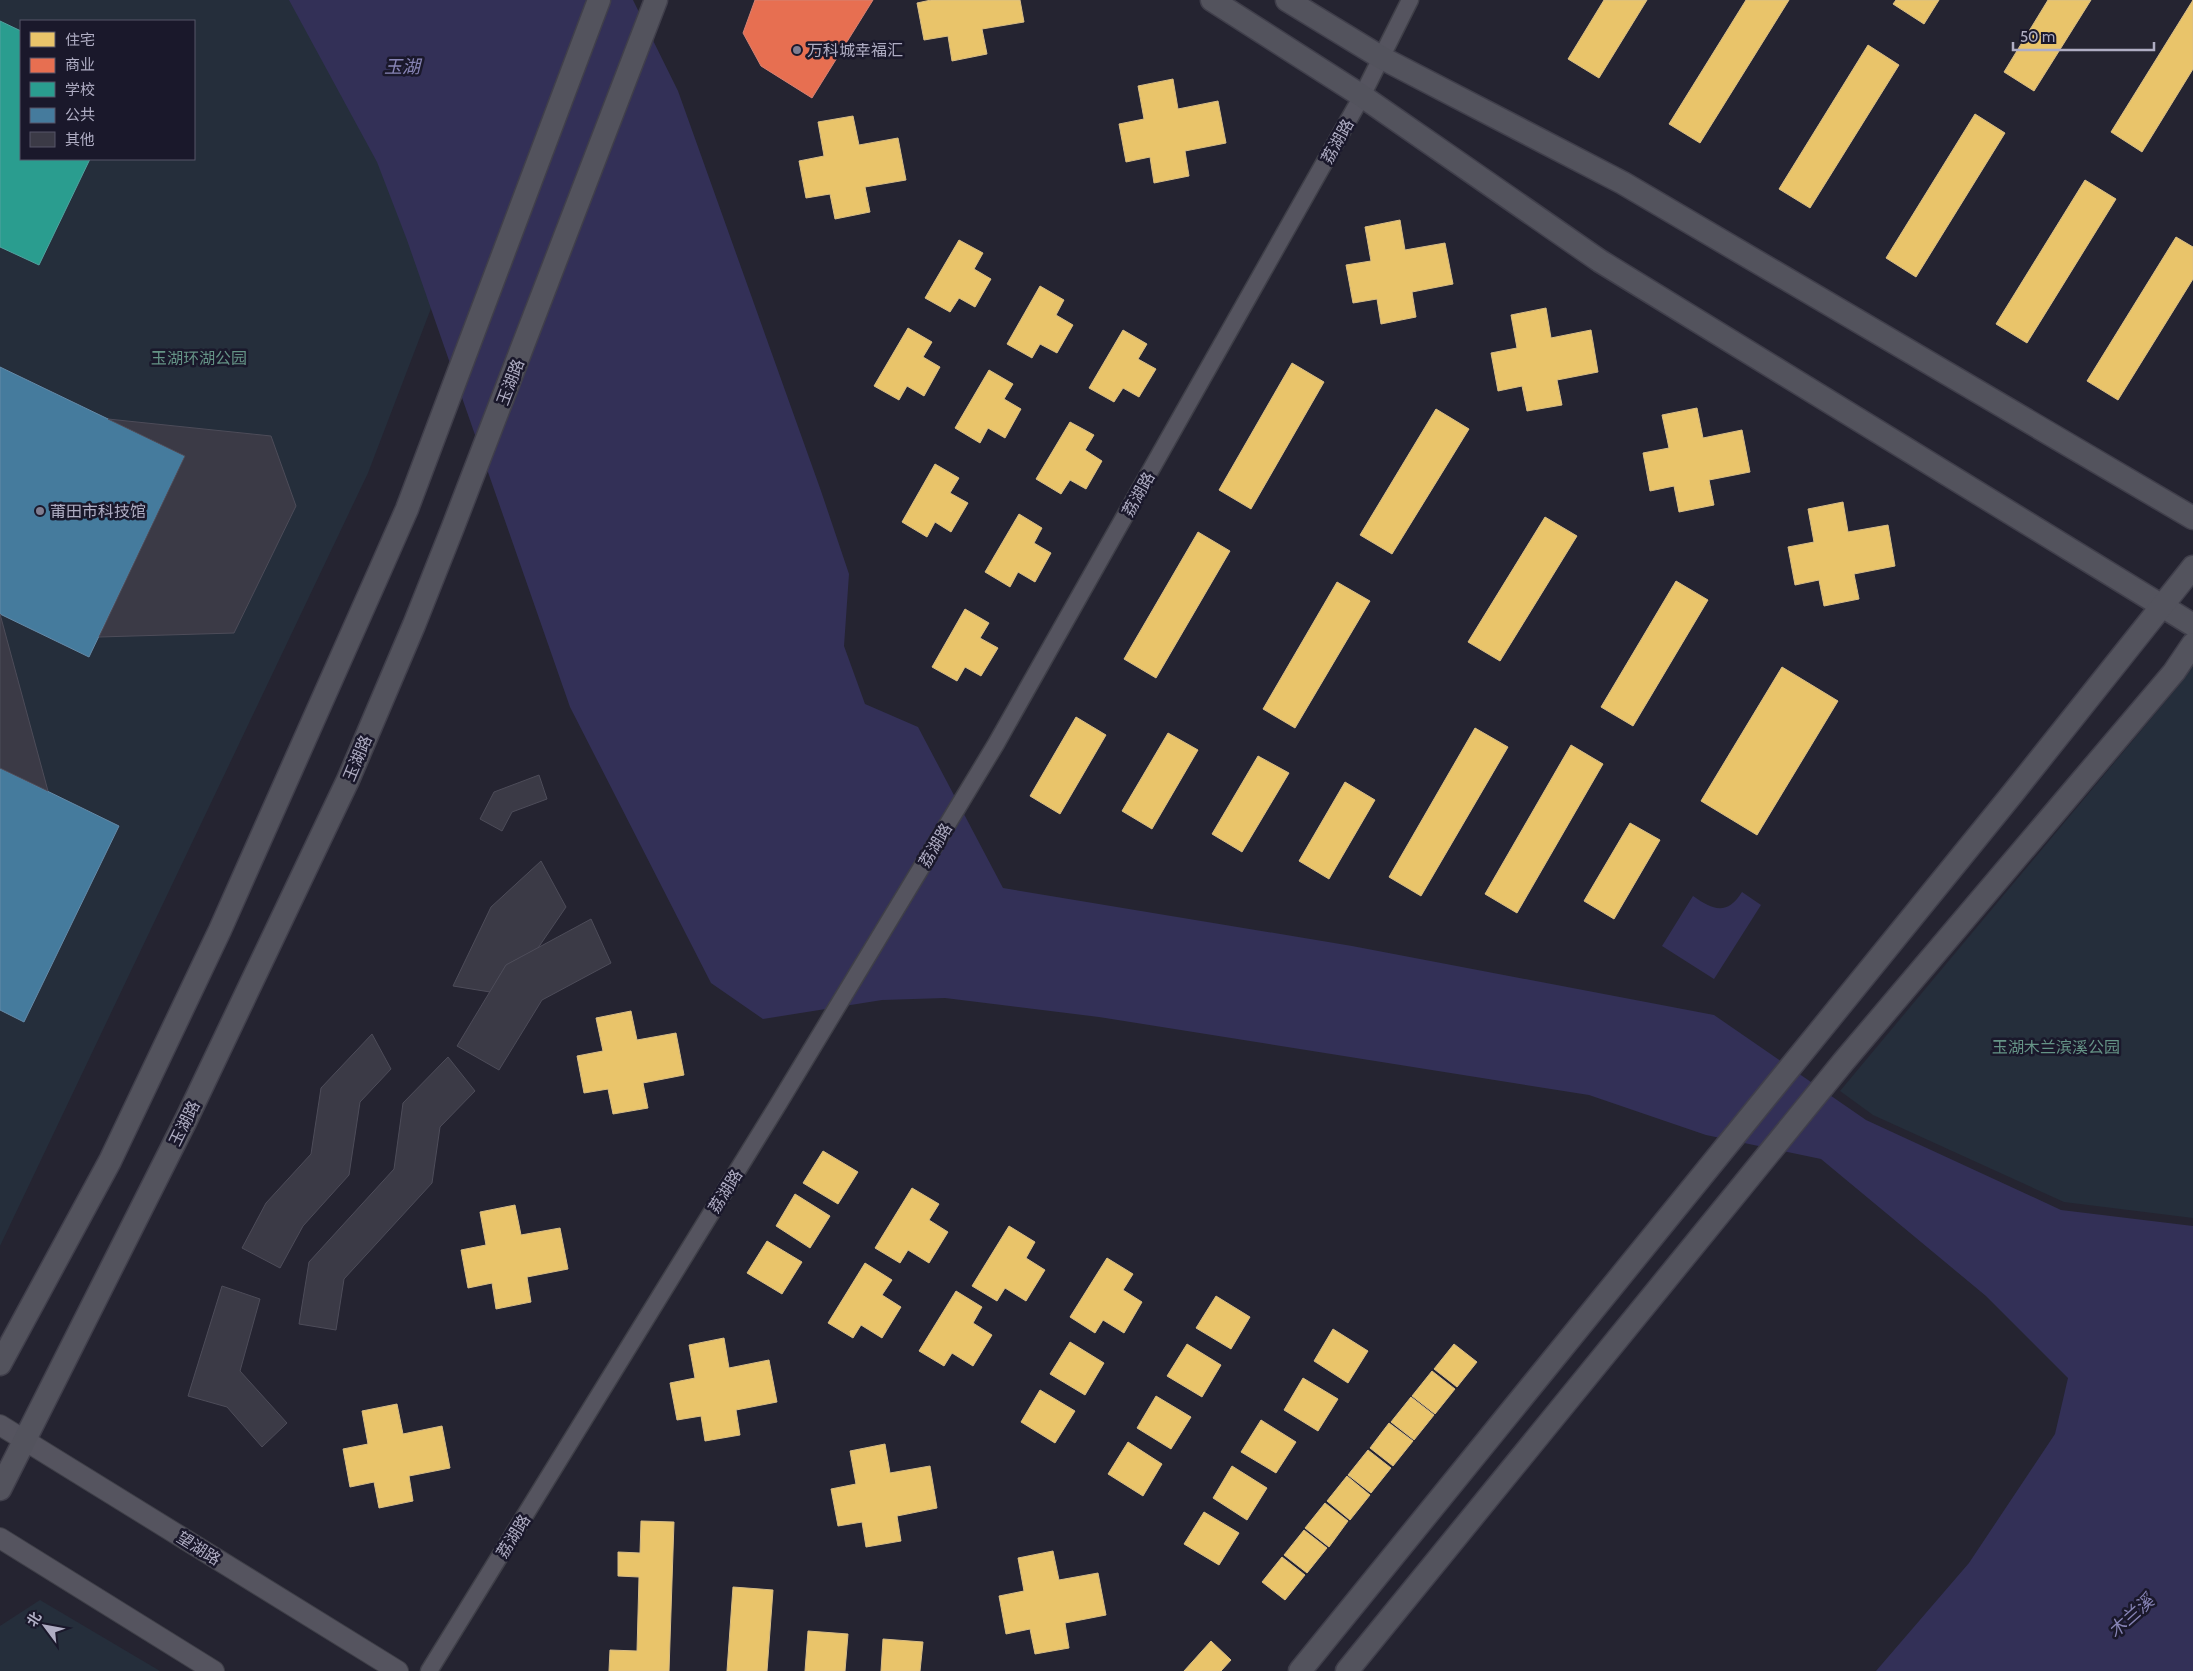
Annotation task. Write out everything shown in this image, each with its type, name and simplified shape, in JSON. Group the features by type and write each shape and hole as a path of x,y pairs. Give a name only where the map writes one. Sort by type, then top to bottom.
{"main road":[{"path":"0,1364 110,1161 220,930 407,509 599,0"},
{"name":"玉湖路","path":"0,1489 155,1182 348,780 453,528 635,59 656,0"},
{"path":"1212,0 1362,96 1600,261 2193,625"},
{"path":"1287,0 1382,58 1623,183 2193,518"},
{"path":"1300,1671 2163,607 2193,567"},
{"path":"1347,1671 1751,1174 2174,672 2193,644"}],"street":[{"name":"荔湖路","path":"429,1671 779,1102 996,744 1362,96 1410,0"},
{"name":"望湖路","path":"0,1425 398,1671"},
{"path":"0,1538 214,1671"}],"green space":[{"name":"玉湖环湖公园","path":"0,0 549,0 368,473 0,1246"},
{"name":"玉湖木兰滨溪公园","path":"2193,665 2193,1218 2064,1202 1873,1115 1840,1091 2180,684"},
{"path":"40,1600 160,1671 0,1671 0,1626"}],"water":[{"path":"289,0 633,0 678,91 849,574 844,646 865,704 918,727 1003,888 1352,946 1714,1015 1866,1120 2061,1210 2193,1226 2193,1671 1876,1671 1969,1563 2055,1434 2068,1378 1986,1296 1821,1159 1706,1135 1589,1095 1099,1017 945,998 882,1000 763,1019 711,983 570,707 407,240 377,162"},
{"path":"1742,892 1761,905 1714,979 1662,946 1693,896 1707,905 1725,908 1731,905"}],"building: 住宅":[{"path":"931,0 1020,0 1024,22 982,29 987,54 952,61 948,36 924,40 917,3"},
{"path":"1604,0 1647,0 1599,78 1568,59"},
{"path":"1746,0 1789,0 1700,143 1669,124"},
{"path":"1896,0 1939,0 1924,24 1893,4"},
{"path":"2048,0 2091,0 2034,91 2004,72"},
{"path":"2193,0 2193,69 2142,152 2111,132"},
{"path":"1868,45 1899,65 1810,208 1779,189"},
{"path":"1173,79 1178,109 1218,101 1226,143 1185,151 1189,176 1154,183 1150,157 1126,162 1119,124 1144,119 1138,86"},
{"path":"1975,114 2005,133 1916,277 1886,258"},
{"path":"853,116 859,145 898,138 906,180 865,187 870,212 835,219 830,194 806,198 799,161 824,156 818,122"},
{"path":"2085,180 2116,199 2027,343 1996,324"},
{"path":"1400,220 1405,250 1445,243 1453,284 1412,292 1416,317 1381,324 1377,299 1353,303 1346,265 1371,261 1365,227"},
{"path":"2176,237 2193,247 2193,279 2118,400 2087,381"},
{"path":"959,240 983,253 974,269 991,279 975,307 959,298 950,312 925,298"},
{"path":"1040,286 1064,300 1056,315 1073,325 1057,353 1040,344 1032,358 1007,344"},
{"path":"1546,308 1551,338 1591,330 1598,372 1557,380 1562,405 1527,411 1522,386 1498,391 1491,353 1517,348 1511,315"},
{"path":"908,328 932,342 923,357 940,367 924,396 907,386 899,400 874,386"},
{"path":"1123,330 1147,344 1138,359 1156,369 1139,397 1123,388 1114,402 1089,388"},
{"path":"1292,363 1324,382 1251,509 1219,490"},
{"path":"989,370 1013,384 1004,399 1021,409 1005,438 988,428 980,443 955,428"},
{"path":"1697,408 1703,438 1742,430 1750,472 1709,480 1714,505 1679,512 1674,486 1650,491 1643,453 1669,448 1662,415"},
{"path":"1436,409 1469,429 1392,554 1360,535"},
{"path":"1070,422 1094,435 1085,450 1102,461 1086,489 1070,480 1061,494 1036,479"},
{"path":"935,464 959,478 950,493 968,503 951,532 935,522 927,537 902,522"},
{"path":"1843,502 1848,532 1888,525 1895,566 1854,574 1859,599 1824,606 1819,580 1795,585 1788,547 1814,542 1808,509"},
{"path":"1019,514 1042,528 1034,543 1051,553 1035,582 1018,572 1010,587 985,572"},
{"path":"1545,517 1577,536 1500,661 1468,642"},
{"path":"1198,532 1230,551 1156,678 1124,659"},
{"path":"1676,581 1708,600 1633,726 1601,707"},
{"path":"1337,582 1370,601 1295,728 1263,709"},
{"path":"965,609 989,623 980,638 998,648 981,676 965,667 957,681 932,667"},
{"path":"1782,667 1838,701 1757,835 1701,801"},
{"path":"1076,717 1106,735 1060,814 1030,796"},
{"path":"1475,728 1508,747 1421,896 1389,877"},
{"path":"1168,733 1198,750 1152,829 1122,811"},
{"path":"1571,745 1603,764 1517,913 1485,894"},
{"path":"1258,756 1289,773 1242,852 1212,834"},
{"path":"1345,782 1375,800 1329,879 1299,861"},
{"path":"1630,823 1660,840 1614,919 1584,901"},
{"path":"631,1011 637,1040 676,1033 684,1075 643,1083 648,1108 613,1114 608,1089 584,1093 577,1056 603,1051 596,1018"},
{"path":"823,1151 858,1172 838,1204 803,1183"},
{"path":"912,1188 939,1204 929,1220 948,1232 929,1263 908,1250 900,1263 875,1248"},
{"path":"795,1194 830,1216 810,1248 776,1226"},
{"path":"515,1205 521,1235 560,1228 568,1269 527,1277 531,1302 496,1309 492,1283 468,1288 461,1250 486,1245 480,1212"},
{"path":"1009,1226 1035,1242 1026,1258 1045,1270 1026,1301 1005,1288 997,1301 972,1286"},
{"path":"767,1241 802,1262 782,1294 747,1273"},
{"path":"1107,1258 1133,1274 1123,1290 1142,1302 1124,1333 1103,1320 1095,1333 1070,1317"},
{"path":"865,1263 892,1280 882,1295 901,1307 882,1338 861,1325 853,1338 828,1323"},
{"path":"956,1291 982,1307 973,1323 992,1335 973,1366 952,1353 944,1366 919,1351"},
{"path":"1216,1296 1250,1317 1231,1349 1196,1328"},
{"path":"1333,1329 1368,1351 1348,1383 1314,1361"},
{"path":"724,1338 729,1368 769,1360 777,1402 736,1410 740,1435 705,1441 701,1416 677,1420 670,1383 695,1378 689,1345"},
{"path":"1070,1342 1104,1363 1085,1395 1050,1374"},
{"path":"1187,1344 1221,1365 1202,1397 1167,1376"},
{"path":"1454,1344 1477,1362 1457,1387 1434,1369"},
{"path":"1432,1371 1455,1389 1435,1414 1412,1396"},
{"path":"1303,1378 1338,1399 1318,1431 1284,1410"},
{"path":"1040,1390 1075,1411 1055,1443 1021,1422"},
{"path":"1156,1396 1191,1417 1171,1449 1137,1428"},
{"path":"1411,1397 1434,1415 1414,1440 1391,1422"},
{"path":"397,1404 403,1434 442,1426 450,1468 409,1476 413,1501 379,1508 374,1482 350,1487 343,1449 368,1444 362,1411"},
{"path":"1261,1420 1296,1442 1276,1473 1241,1452"},
{"path":"1389,1423 1413,1441 1393,1466 1370,1448"},
{"path":"1128,1442 1162,1464 1143,1496 1108,1474"},
{"path":"885,1444 890,1473 930,1466 937,1508 897,1516 901,1541 866,1547 862,1522 838,1526 831,1489 856,1484 850,1451"},
{"path":"1368,1450 1391,1468 1371,1493 1348,1475"},
{"path":"1232,1466 1267,1488 1247,1520 1213,1498"},
{"path":"1347,1476 1370,1495 1350,1520 1327,1501"},
{"path":"1325,1503 1348,1521 1329,1547 1305,1528"},
{"path":"1204,1512 1239,1533 1219,1565 1184,1544"},
{"path":"641,1521 674,1522 669,1671 609,1671 610,1650 637,1651 639,1577 618,1576 618,1552 640,1553"},
{"path":"1304,1530 1327,1548 1307,1573 1284,1555"},
{"path":"1053,1551 1059,1580 1098,1573 1106,1615 1065,1623 1069,1648 1035,1654 1030,1629 1006,1634 999,1596 1024,1591 1018,1558"},
{"path":"1282,1557 1305,1575 1285,1600 1262,1582"},
{"path":"733,1587 773,1590 767,1671 727,1671"},
{"path":"808,1631 848,1634 845,1671 805,1671"},
{"path":"883,1639 923,1642 920,1671 881,1671"},
{"path":"1211,1641 1231,1660 1221,1671 1184,1671"}],"building: 商业":[{"name":"万科城幸福汇","path":"755,0 873,0 812,98 761,66 743,33"}],"building: 学校":[{"path":"0,21 20,31 20,160 90,160 39,265 0,247"}],"building: 公共":[{"path":"0,367 185,456 89,657 0,614"},
{"path":"0,768 119,826 24,1022 0,1010"}],"building: 其他":[{"path":"108,419 271,436 296,506 234,633 99,637 185,456"},
{"path":"0,614 48,791 0,768"},
{"path":"539,775 547,799 512,812 502,831 480,819 494,792"},
{"path":"541,861 566,907 538,948 506,965 490,992 453,986 491,907"},
{"path":"591,919 611,963 542,1000 499,1070 457,1046 506,965"},
{"path":"372,1034 391,1069 360,1102 349,1175 303,1226 280,1268 242,1248 266,1203 311,1154 321,1088"},
{"path":"448,1057 475,1091 440,1127 432,1183 344,1279 336,1330 299,1324 309,1262 394,1169 403,1103"},
{"path":"222,1286 260,1299 240,1371 287,1423 262,1447 227,1407 188,1396"}],"place":[{"name":"万科城幸福汇","path":"797,50"},
{"name":"莆田市科技馆","path":"40,511"}],"water label":[{"name":"玉湖","path":"402,67"},
{"name":"木兰溪","path":"2131,1616"}]}
